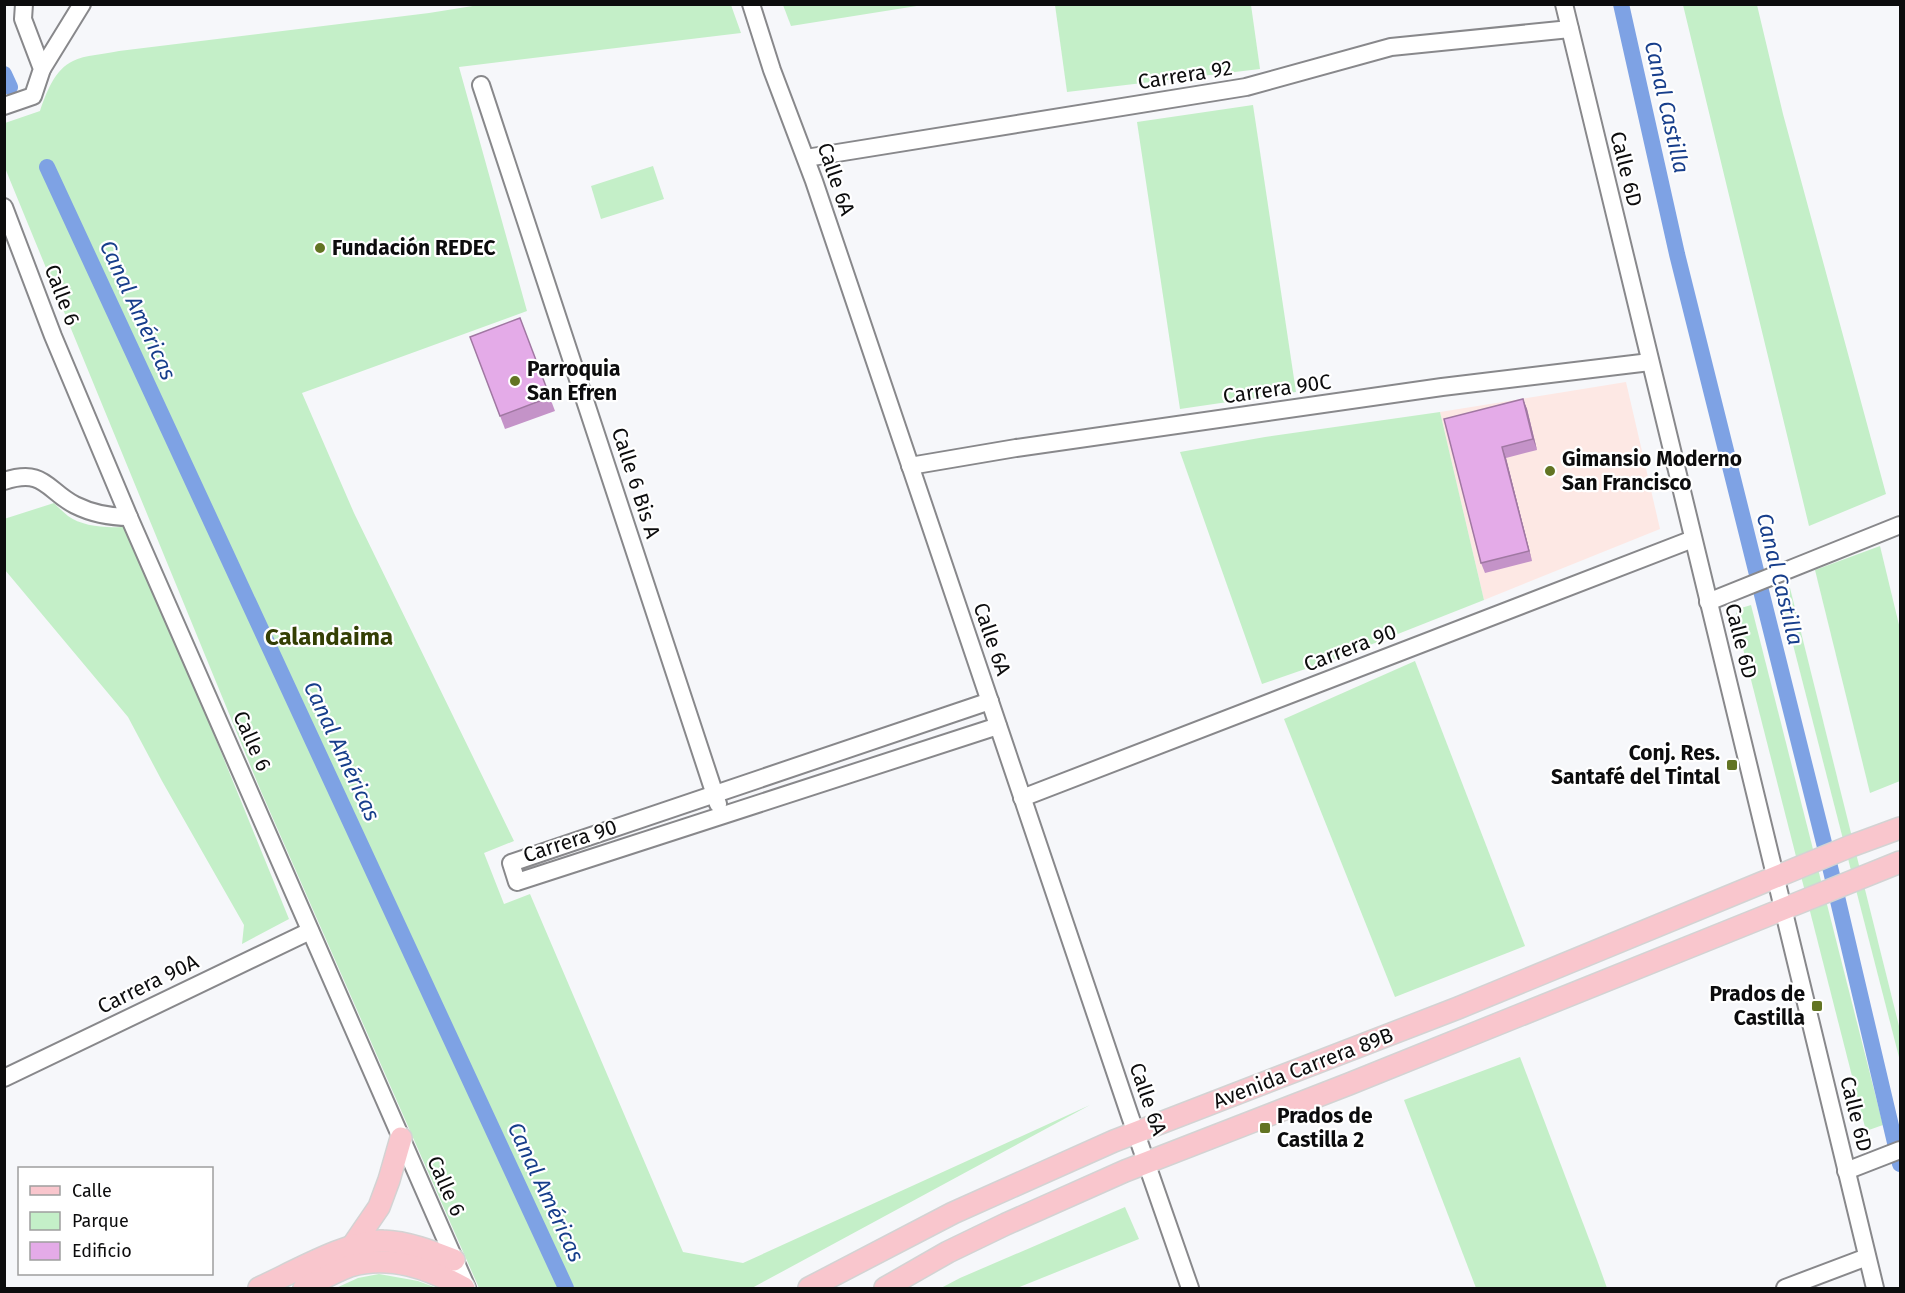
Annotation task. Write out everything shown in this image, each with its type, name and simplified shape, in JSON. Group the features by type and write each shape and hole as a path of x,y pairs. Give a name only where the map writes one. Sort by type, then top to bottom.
{"main road":[{"name":"Avenida Carrera 89B","path":"809,1288 952,1213 1050,1168 1136,1132 1458,1008 1851,846 1900,828"},
{"name":"Avenida Carrera 89B","path":"885,1288 948,1252 1006,1224 1146,1163 1349,1084 1900,862"},
{"path":"353,1245 379,1207 401,1138"},
{"path":"260,1288 353,1245 381,1240 401,1242 454,1260"},
{"path":"304,1288 348,1267 365,1263 388,1262 429,1270 465,1288"}],"street":[{"path":"24,4 23,20 42,69"},
{"path":"4,106 29,98 36,92 42,69 82,4"},
{"name":"Calle 6A","path":"751,4 772,70 806,158 1190,1288"},
{"name":"Calle 6D","path":"1564,4 1875,1288"},
{"name":"Carrera 92","path":"806,158 1246,87 1391,47 1569,28"},
{"name":"Calle 6 Bis A","path":"481,84 722,815"},
{"name":"Calle 6","path":"4,207 53,336 129,517 465,1288"},
{"name":"Carrera 90C","path":"910,466 1016,448 1442,387 1650,362"},
{"path":"4,481 30,477 44,482 74,504 115,517 129,517"},
{"path":"1708,602 1900,525"},
{"name":"Carrera 90","path":"1022,798 1693,539"},
{"name":"Carrera 90","path":"990,701 512,863 518,882 998,726"},
{"name":"Carrera 90A","path":"4,1078 310,932"},
{"path":"1846,1170 1900,1150"},
{"path":"1785,1288 1867,1257"}],"shaded area":[{"name":"Gimansio Moderno San Francisco","path":"1626,382 1660,529 1484,600 1440,412"}],"green space":[{"path":"479,5 731,5 741,33 459,67 527,311 302,393 354,513 514,841 484,853 504,904 530,894 683,1252 743,1263 1090,1105 752,1288 479,1288 260,789 5,168 5,123 40,111 48,89 56,76 67,65 78,59 119,51"},
{"path":"783,5 923,5 791,26"},
{"path":"1055,5 1251,5 1260,69 1067,92"},
{"path":"1683,5 1757,5 1783,114 1886,494 1809,526"},
{"path":"1253,105 1296,392 1180,409 1137,122"},
{"path":"653,166 664,199 601,219 591,186"},
{"path":"1440,412 1484,600 1337,658 1262,684 1180,452 1265,437"},
{"path":"54,503 68,516 81,523 106,527 129,526 289,919 242,944 244,925 128,717 5,570 4,519"},
{"path":"1880,546 1900,629 1900,781 1870,793 1815,570"},
{"path":"1790,588 1900,1030 1900,1061 1780,594"},
{"path":"1751,605 1883,1125 1866,1131 1735,617 1738,609"},
{"path":"1415,661 1525,946 1395,997 1284,719"},
{"path":"1520,1057 1607,1288 1476,1288 1404,1100"},
{"path":"1125,1207 1139,1239 1017,1288 941,1288 960,1278"},
{"path":"379,1274 418,1281 437,1288 336,1288 358,1278"}],"building":[{"name":"Parroquia San Efren","path":"520,318 550,397 500,416 470,337"},
{"path":"1523,399 1533,439 1502,447 1529,551 1481,563 1444,419"}],"waterway":[{"name":"Canal Castilla","path":"1621,4 1677,254 1831,871 1900,1164"},
{"name":"Canal Américas","path":"4,74 10,87"},
{"name":"Canal Américas","path":"47,167 566,1288"}],"place":[{"name":"Fundación REDEC","path":"320,248"},
{"name":"Parroquia San Efren","path":"515,381"},
{"name":"Gimansio Moderno San Francisco","path":"1550,471"},
{"name":"Conj. Res. Santafé del Tintal","path":"1732,765"},
{"name":"Prados de Castilla","path":"1817,1006"},
{"name":"Prados de Castilla 2","path":"1265,1128"}],"district":[{"name":"Calandaima","path":"329,637"}]}
